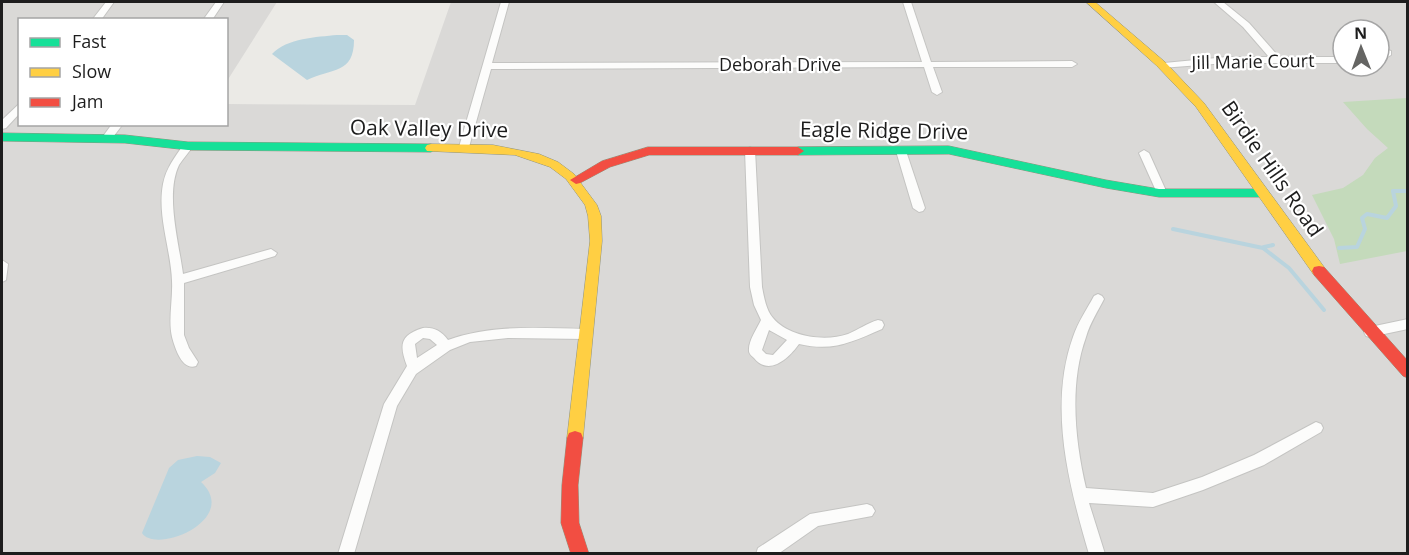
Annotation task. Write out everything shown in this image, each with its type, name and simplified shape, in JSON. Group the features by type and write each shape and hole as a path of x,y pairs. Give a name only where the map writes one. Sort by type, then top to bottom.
{"street":[{"path":"98,18 110,2"},
{"path":"208,18 220,2"},
{"path":"464,147 505,2"},
{"path":"908,2 937,92"},
{"name":"Birdie Hills Road","path":"1090,2 1164,66 1211,117 1291,235 1370,332 1407,372"},
{"path":"1218,2 1246,25 1276,60"},
{"name":"Jill Marie Court","path":"1164,66 1203,61 1331,60"},
{"name":"Deborah Drive","path":"488,66 1072,64"},
{"path":"2,126 18,108"},
{"path":"106,138 116,126"},
{"name":"Oak Valley Drive","path":"2,137 106,138 188,146 504,148 559,168 576,180 594,211 596,241 570,485 570,523 580,554"},
{"path":"188,146 174,165 168,186 168,208 178,280 178,335 183,350 191,362"},
{"path":"750,150 756,287 768,320 796,339 813,342 848,339 878,325"},
{"name":"Eagle Ridge Drive","path":"576,180 606,164 648,151 949,150 1107,185 1162,193 1264,193"},
{"path":"901,151 919,208"},
{"path":"1144,153 1162,193"},
{"path":"178,280 271,253"},
{"path":"2,264 2,277"},
{"path":"1096,554 1079,495 1069,443 1069,395 1077,343 1098,299"},
{"path":"768,320 758,338 755,351 762,359 773,361 781,357 796,339"},
{"path":"1370,332 1407,324"},
{"path":"346,554 391,404 414,367 446,346 470,337 508,333 586,334"},
{"path":"414,367 408,350 409,343 419,334 435,334 446,346"},
{"path":"1079,495 1153,500 1259,460 1316,428"},
{"path":"764,554 815,519 867,511"}],"shaded area":[{"path":"2,2 277,2 228,79 228,18 18,18 18,126 228,126 228,104 415,105 451,2 1407,2 1407,553 2,553"}],"green space":[{"path":"1407,98 1407,251 1340,264 1334,239 1312,195 1343,188 1363,175 1375,158 1388,148 1343,102"}],"water":[{"path":"347,35 354,40 350,59 340,68 307,80 272,54 294,41"},
{"path":"197,456 210,457 221,463 215,473 201,482 211,496 211,509 204,520 192,530 163,540 150,539 142,533 169,468 178,460"}],"waterway":[{"path":"1339,248 1357,247 1365,229 1362,218 1367,214 1387,218 1396,206 1393,191 1408,191"},
{"path":"1173,229 1263,248 1289,268 1324,310"},
{"path":"1264,247 1273,245"}],"traffic: fast":[{"path":"2,137 125,139 188,146 431,148"},
{"path":"798,151 949,150 1106,184 1159,193 1264,193"}],"traffic: slow":[{"path":"1090,2 1161,64 1200,105 1319,271"},
{"path":"431,148 493,149 535,156 554,164 570,176 592,208 596,241 575,438"}],"traffic: jam":[{"path":"576,180 606,164 648,151 798,151"},
{"path":"1319,271 1408,372"},
{"path":"575,438 570,485 570,523 580,554"}]}
